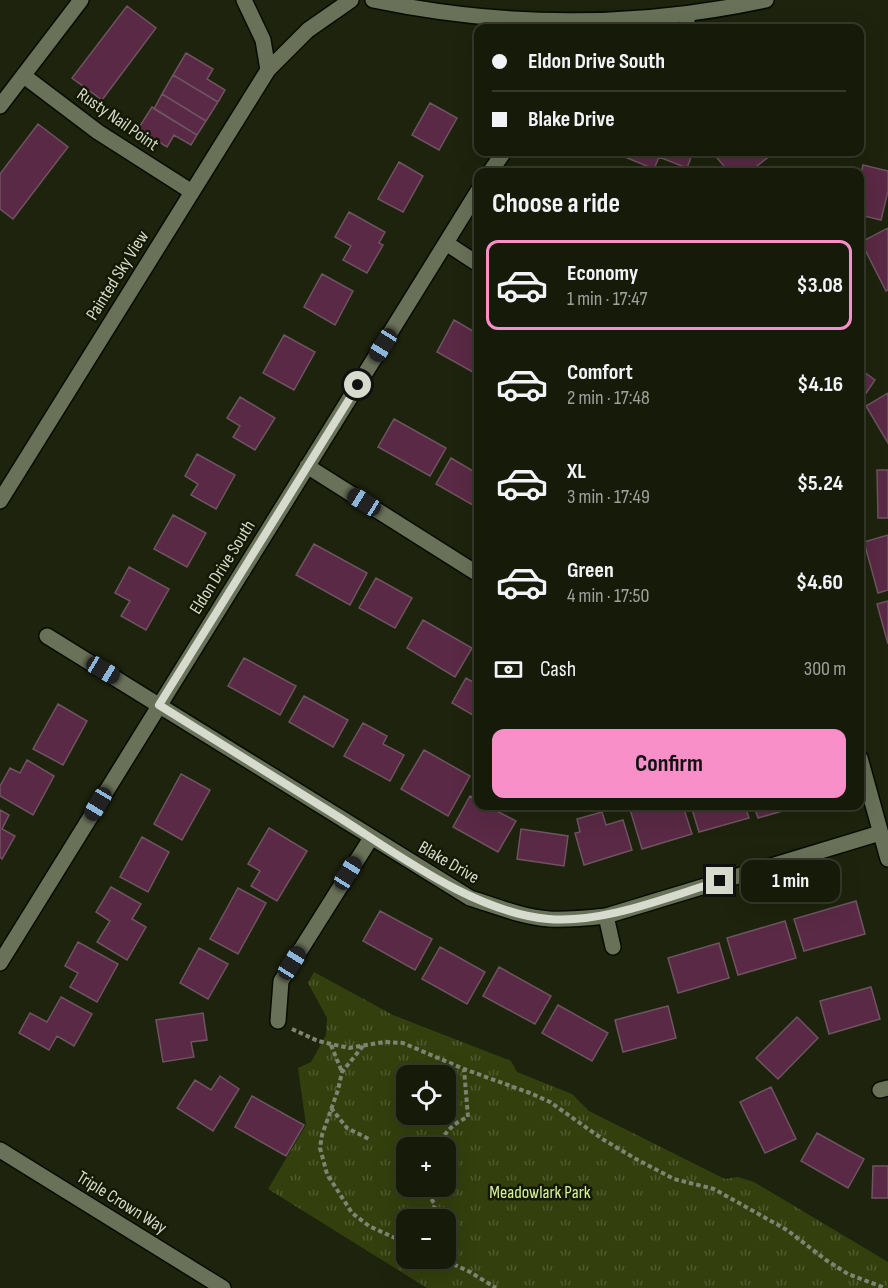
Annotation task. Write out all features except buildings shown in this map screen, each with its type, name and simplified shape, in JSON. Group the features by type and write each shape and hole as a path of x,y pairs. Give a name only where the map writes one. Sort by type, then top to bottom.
{"street":[{"path":"0,106 81,0"},
{"path":"244,0 263,40 268,70"},
{"name":"Painted Sky View","path":"0,501 268,70 308,30 351,0"},
{"path":"373,0 530,24 578,21 687,21 766,0"},
{"name":"Rusty Nail Point","path":"24,76 98,132 192,192"},
{"name":"Eldon Drive South","path":"0,963 474,198"},
{"path":"446,243 474,261"},
{"path":"307,466 474,571"},
{"name":"Blake Drive","path":"47,636 370,838 471,898 511,912 547,919 572,920 606,916 880,832"},
{"path":"864,773 888,860"},
{"path":"278,1021 281,981 370,838"},
{"path":"606,916 613,947"},
{"name":"Triple Crown Way","path":"0,1150 223,1288"}],"path":[{"path":"278,1021 318,1041 349,1048 384,1042 403,1043 464,1069 531,1093 550,1102 604,1140 636,1159 674,1179 714,1189 787,1230 848,1274 885,1288"},
{"path":"331,1044 342,1072"},
{"path":"363,1046 342,1072 320,1148 327,1174 352,1213 369,1226 396,1238"},
{"path":"443,1137 448,1128 468,1118 464,1069"},
{"path":"331,1108 347,1128 371,1140"},
{"path":"456,1265 496,1288"}],"green space":[{"name":"Meadowlark Park","path":"314,972 393,1015 511,1061 517,1072 572,1094 589,1111 725,1179 738,1177 754,1182 888,1262 888,1288 427,1288 396,1269 456,1269 456,1209 396,1209 396,1269 268,1189 306,1125 298,1068 311,1062 326,1035 327,1018 308,983"}],"route":[{"path":"358,385 159,705 370,838 471,898 511,912 547,919 572,920 606,916 720,881"}]}
